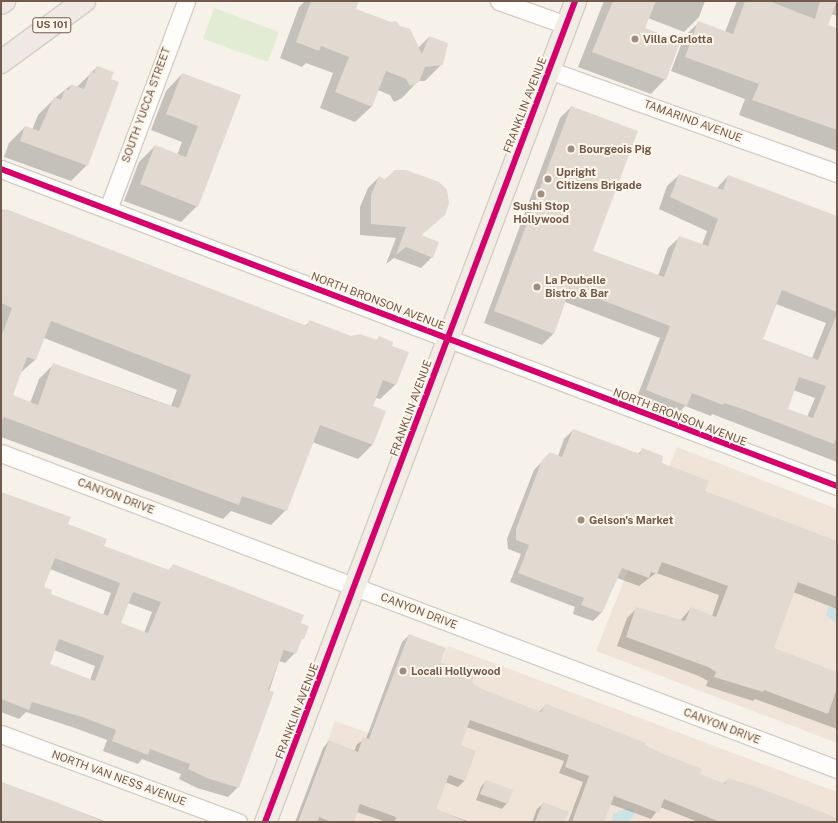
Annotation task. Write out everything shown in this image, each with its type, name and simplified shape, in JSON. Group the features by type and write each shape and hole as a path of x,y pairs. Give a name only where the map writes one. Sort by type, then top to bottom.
{"highway":[{"name":"US 101","path":"1,62 84,1"}],"main road":[{"name":"FRANKLIN AVENUE","path":"265,822 356,586 575,1"}],"street":[{"name":"SOUTH YUCCA STREET","path":"108,209 186,1"},
{"path":"499,1 566,25"},
{"name":"TAMARIND AVENUE","path":"549,70 837,173"},
{"name":"NORTH BRONSON AVENUE","path":"1,169 837,486"},
{"name":"CANYON DRIVE","path":"1,453 837,769"},
{"name":"NORTH VAN NESS AVENUE","path":"1,734 238,822"}],"shaded area":[{"path":"677,447 837,509 837,743 596,651"},
{"path":"448,646 837,792 837,822 297,822 335,721 408,747"}],"green space":[{"path":"214,8 279,32 268,62 203,39"}],"water":[{"path":"828,607 837,607 837,624 826,615"},
{"path":"628,808 634,811 634,815 630,821 612,821 613,814"}],"building":[{"path":"311,1 359,1 356,9 391,22 396,21 400,26 410,29 422,54 429,36 448,43 443,65 425,67 419,82 410,86 406,79 386,71 372,107 335,92 349,57 321,46 319,51 296,42"},
{"name":"Villa Carlotta","path":"613,1 656,1 645,28 680,42 666,80 592,52"},
{"path":"745,1 769,1 815,19 820,1 837,1 828,25 837,28 837,130 752,100 759,84 685,57 698,21 733,34"},
{"path":"97,66 114,72 111,79 119,82 88,166 20,141 25,126 39,131 54,97 61,100 65,89 69,90 71,84 84,89 91,71 94,73"},
{"path":"182,73 241,95 198,207 140,184 155,145 186,157 198,126 166,114"},
{"path":"571,106 638,131 593,251 664,277 679,236 708,246 718,219 670,197 679,174 723,190 728,175 837,216 837,312 782,290 763,339 818,360 837,314 837,436 834,444 740,408 724,403 723,405 692,393 687,406 646,390 670,326 570,288 554,334 494,311","holes":["799,377 826,386 813,418 788,409"]},
{"path":"395,170 406,170 439,182 447,190 449,203 445,215 421,235 439,242 433,258 406,247 396,255 406,227 371,224 371,195 379,176 385,179"},
{"path":"6,209 307,326 309,320 351,336 360,334 377,340 379,336 393,342 392,346 409,352 396,385 383,380 373,406 386,411 373,445 320,425 287,511 242,496 239,505 4,417 1,422 1,337 12,308 1,303 1,210 5,211","holes":["51,321 191,375 179,408 146,398 53,363 38,405 13,395 27,357 36,360"]},
{"path":"573,429 640,454 642,448 663,456 662,463 709,481 705,491 837,541 837,597 798,582 774,648 837,672 837,688 828,714 764,690 763,692 714,677 716,672 708,667 626,637 636,607 685,621 691,607 716,617 728,586 662,562 657,574 651,572 649,578 622,568 602,613 581,605 584,598 518,573 529,545 516,540 516,529 542,460 550,452 562,457"},
{"path":"1,492 71,517 68,524 107,539 104,546 169,570 173,564 304,615 301,623 309,626 296,654 284,650 268,690 274,692 239,788 207,778 188,769 190,764 150,749 148,755 112,741 116,730 85,718 32,702 29,710 1,699","holes":["55,558 120,583 108,616 51,594 52,590 44,587","133,592 161,602 148,633 121,623","59,639 104,656 95,681 50,664"]},
{"path":"409,634 446,648 441,662 475,675 472,683 482,689 541,712 546,704 646,743 645,745 661,753 702,769 700,774 725,784 727,778 754,786 837,818 837,822 720,822 664,799 659,813 614,796 604,822 572,822 589,776 565,767 569,755 470,720 461,745 476,751 465,781 449,775 436,809 467,822 395,822 396,817 360,804 354,822 331,822 319,817 318,822 298,822 329,740 358,752 363,737 369,739"},
{"path":"486,780 513,790 508,804 480,794"},
{"path":"1,782 56,802 104,822 1,822"},
{"path":"543,802 569,812 564,822 535,822"}],"cycle path":[{"path":"265,822 575,1"},
{"path":"1,169 837,486"}],"place":[{"name":"Villa Carlotta","path":"635,39"},
{"name":"Bourgeois Pig","path":"571,149"},
{"name":"Upright Citizens Brigade","path":"548,179"},
{"name":"Sushi Stop Hollywood","path":"541,194"},
{"name":"La Poubelle Bistro & Bar","path":"537,287"},
{"name":"Gelson's Market","path":"581,520"},
{"name":"Locali Hollywood","path":"403,671"}]}
